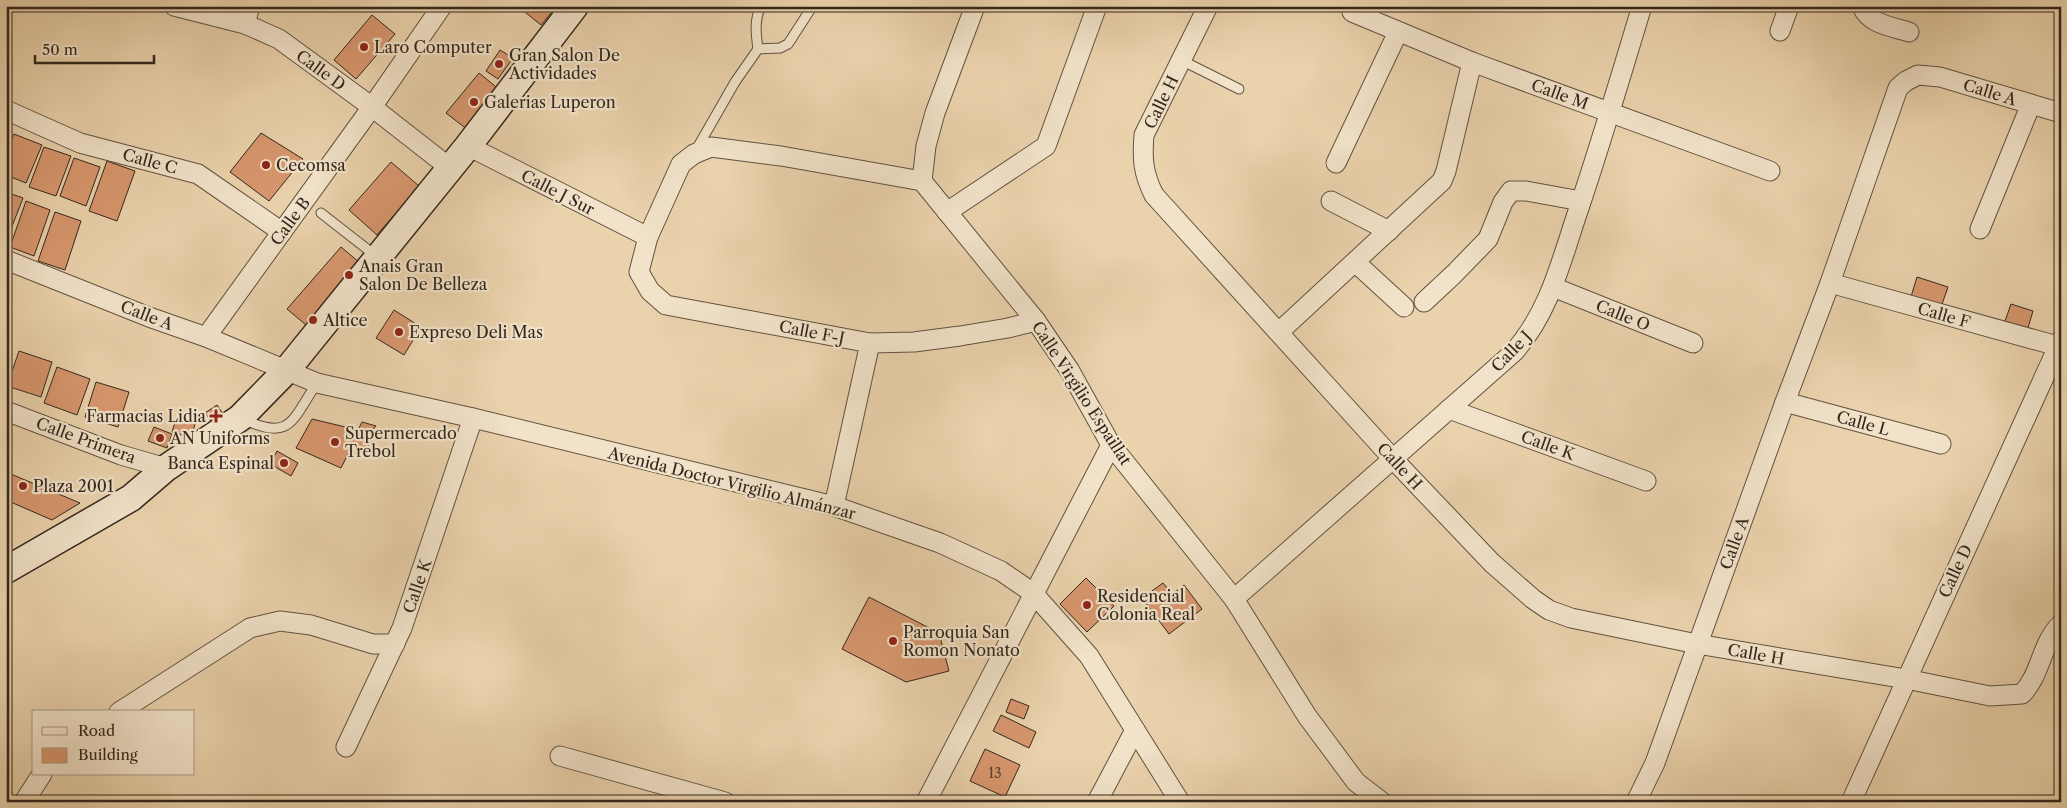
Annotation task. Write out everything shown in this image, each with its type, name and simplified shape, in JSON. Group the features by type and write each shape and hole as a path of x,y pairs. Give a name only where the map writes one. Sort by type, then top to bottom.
{"main road":[{"path":"6,570 131,498 166,468 240,418 286,371 378,258 468,146 575,6"}],"street":[{"name":"Calle D","path":"174,6 247,15 372,107 450,168"},
{"name":"Calle B","path":"206,337 372,107 442,6"},
{"path":"648,237 681,164 694,154 711,147 781,156 922,181 926,146 935,113 975,6"},
{"path":"947,212 1046,146 1097,6"},
{"name":"Calle H","path":"1208,6 1144,135 1142,154 1146,178 1154,195 1393,458 1492,563 1533,599 1549,610 1571,618 1697,644 1906,679 1990,696 2022,694 2030,686 2052,637 2061,624"},
{"name":"Calle J","path":"1234,599 1514,352 1529,334 1541,315 1553,286 1610,113 1642,6"},
{"path":"1780,31 1789,6"},
{"path":"1862,6 1868,16 1874,20 1909,32"},
{"name":"Calle M","path":"1352,12 1472,62 1770,172"},
{"path":"1336,163 1398,32"},
{"path":"1279,332 1442,181 1446,172 1472,62"},
{"name":"Calle A","path":"1636,802 1655,764 1785,402 1830,283 1898,88 1906,81 1918,75 1940,77 2061,113"},
{"path":"1980,229 2030,104"},
{"name":"Calle C","path":"6,110 80,143 198,174 282,232"},
{"name":"Calle J Sur","path":"468,146 648,237"},
{"name":"Calle Virgilio Espaillat","path":"922,181 1036,321 1070,371 1111,445 1234,599 1307,716 1356,782 1382,802"},
{"path":"1424,302 1488,239 1503,202 1511,191 1526,191 1581,201"},
{"path":"1331,201 1389,231"},
{"name":"Calle F-J","path":"648,237 639,272 650,291 666,305 870,343 914,342 960,336 1036,321"},
{"name":"Calle A","path":"6,260 149,317 206,337 286,371"},
{"path":"1356,262 1404,307"},
{"name":"Calle F","path":"1830,283 2060,345"},
{"name":"Calle O","path":"1553,286 1693,343"},
{"path":"834,506 870,343"},
{"name":"Calle D","path":"1852,802 1906,679 2060,345"},
{"name":"Avenida Doctor Virgilio Almánzar","path":"286,371 317,383 473,418 834,506 940,543 1002,571 1033,593 1089,656 1180,802"},
{"name":"Calle L","path":"1785,402 1941,444"},
{"name":"Calle K","path":"1449,409 1646,481"},
{"name":"Calle Primera","path":"6,411 121,455 166,468"},
{"name":"Calle K","path":"346,748 406,619 473,418"},
{"path":"926,802 1111,445"},
{"path":"121,455 131,468 136,480 131,498"},
{"path":"122,710 250,628 280,621 311,625 373,644 395,644"},
{"path":"1097,802 1135,730"},
{"path":"560,756 726,802"},
{"path":"24,802 41,776"}],"lane":[{"path":"694,154 736,82 758,49 756,26 757,13 761,6"},
{"path":"758,49 780,48 788,44 810,10 810,6"},
{"path":"1181,60 1239,89"},
{"path":"321,213 378,258"},
{"path":"240,418 262,429 277,430 290,424 317,383"}],"building":[{"path":"521,6 557,6 541,25 520,8"},
{"name":"Laro Computer","path":"372,15 395,34 356,79 334,60"},
{"name":"Gran Salon De Actividades","path":"500,50 513,58 498,79 486,71"},
{"name":"Galerias Luperon","path":"479,73 501,91 468,130 446,113"},
{"name":"Cecomsa","path":"261,133 303,159 269,201 230,172"},
{"path":"14,134 42,145 26,183 6,175 6,152"},
{"path":"44,147 71,156 56,196 29,187"},
{"path":"74,158 100,167 86,206 60,196"},
{"path":"107,161 135,171 117,221 89,211"},
{"name":"Cecomsa","path":"391,162 419,186 377,235 349,210"},
{"path":"6,192 23,198 6,242"},
{"path":"26,201 50,210 34,256 10,247"},
{"path":"55,212 81,221 65,270 38,261"},
{"path":"341,247 366,268 312,330 287,309"},
{"path":"1917,277 1948,287 1940,310 1910,300"},
{"path":"2011,304 2033,311 2027,331 2004,324"},
{"name":"Expreso Deli Mas","path":"394,310 421,327 404,355 376,338"},
{"path":"6,348 10,349 6,360"},
{"path":"19,351 52,362 41,397 7,386"},
{"path":"57,367 90,379 77,415 44,403"},
{"path":"96,382 129,392 118,427 85,417"},
{"name":"Farmacias Lidia","path":"217,405 226,418 215,426 205,413"},
{"path":"176,419 195,424 191,438 172,432"},
{"name":"Supermercado Trebol","path":"312,419 358,430 362,422 376,426 367,436 372,439 365,451 353,444 341,468 296,448"},
{"name":"AN Uniforms","path":"154,427 172,434 167,448 148,441"},
{"name":"Banca Espinal","path":"277,451 298,463 291,476 270,464"},
{"name":"Plaza 2001","path":"6,472 80,503 52,520 6,500"},
{"name":"Residencial Colonia Real","path":"1086,578 1114,606 1087,632 1060,604"},
{"path":"1163,583 1172,594 1184,585 1202,609 1169,634 1142,598"},
{"name":"Parroquia San Romon Nonato","path":"869,597 939,633 949,671 906,682 842,649"},
{"path":"1011,699 1029,706 1024,719 1006,712"},
{"path":"1001,715 1036,732 1029,748 993,731"},
{"path":"985,749 1020,765 1005,797 970,781"}],"place":[{"name":"Laro Computer","path":"364,47"},
{"name":"Gran Salon De Actividades","path":"499,64"},
{"name":"Galerias Luperon","path":"474,102"},
{"name":"Cecomsa","path":"266,165"},
{"name":"Anais Gran Salon De Belleza","path":"349,275"},
{"name":"Altice","path":"313,320"},
{"name":"Expreso Deli Mas","path":"399,332"},
{"name":"Farmacias Lidia","path":"216,416"},
{"name":"AN Uniforms","path":"160,438"},
{"name":"Supermercado Trebol","path":"335,442"},
{"name":"Banca Espinal","path":"284,463"},
{"name":"Plaza 2001","path":"23,486"},
{"name":"Residencial Colonia Real","path":"1087,605"},
{"name":"Parroquia San Romon Nonato","path":"893,641"}]}
